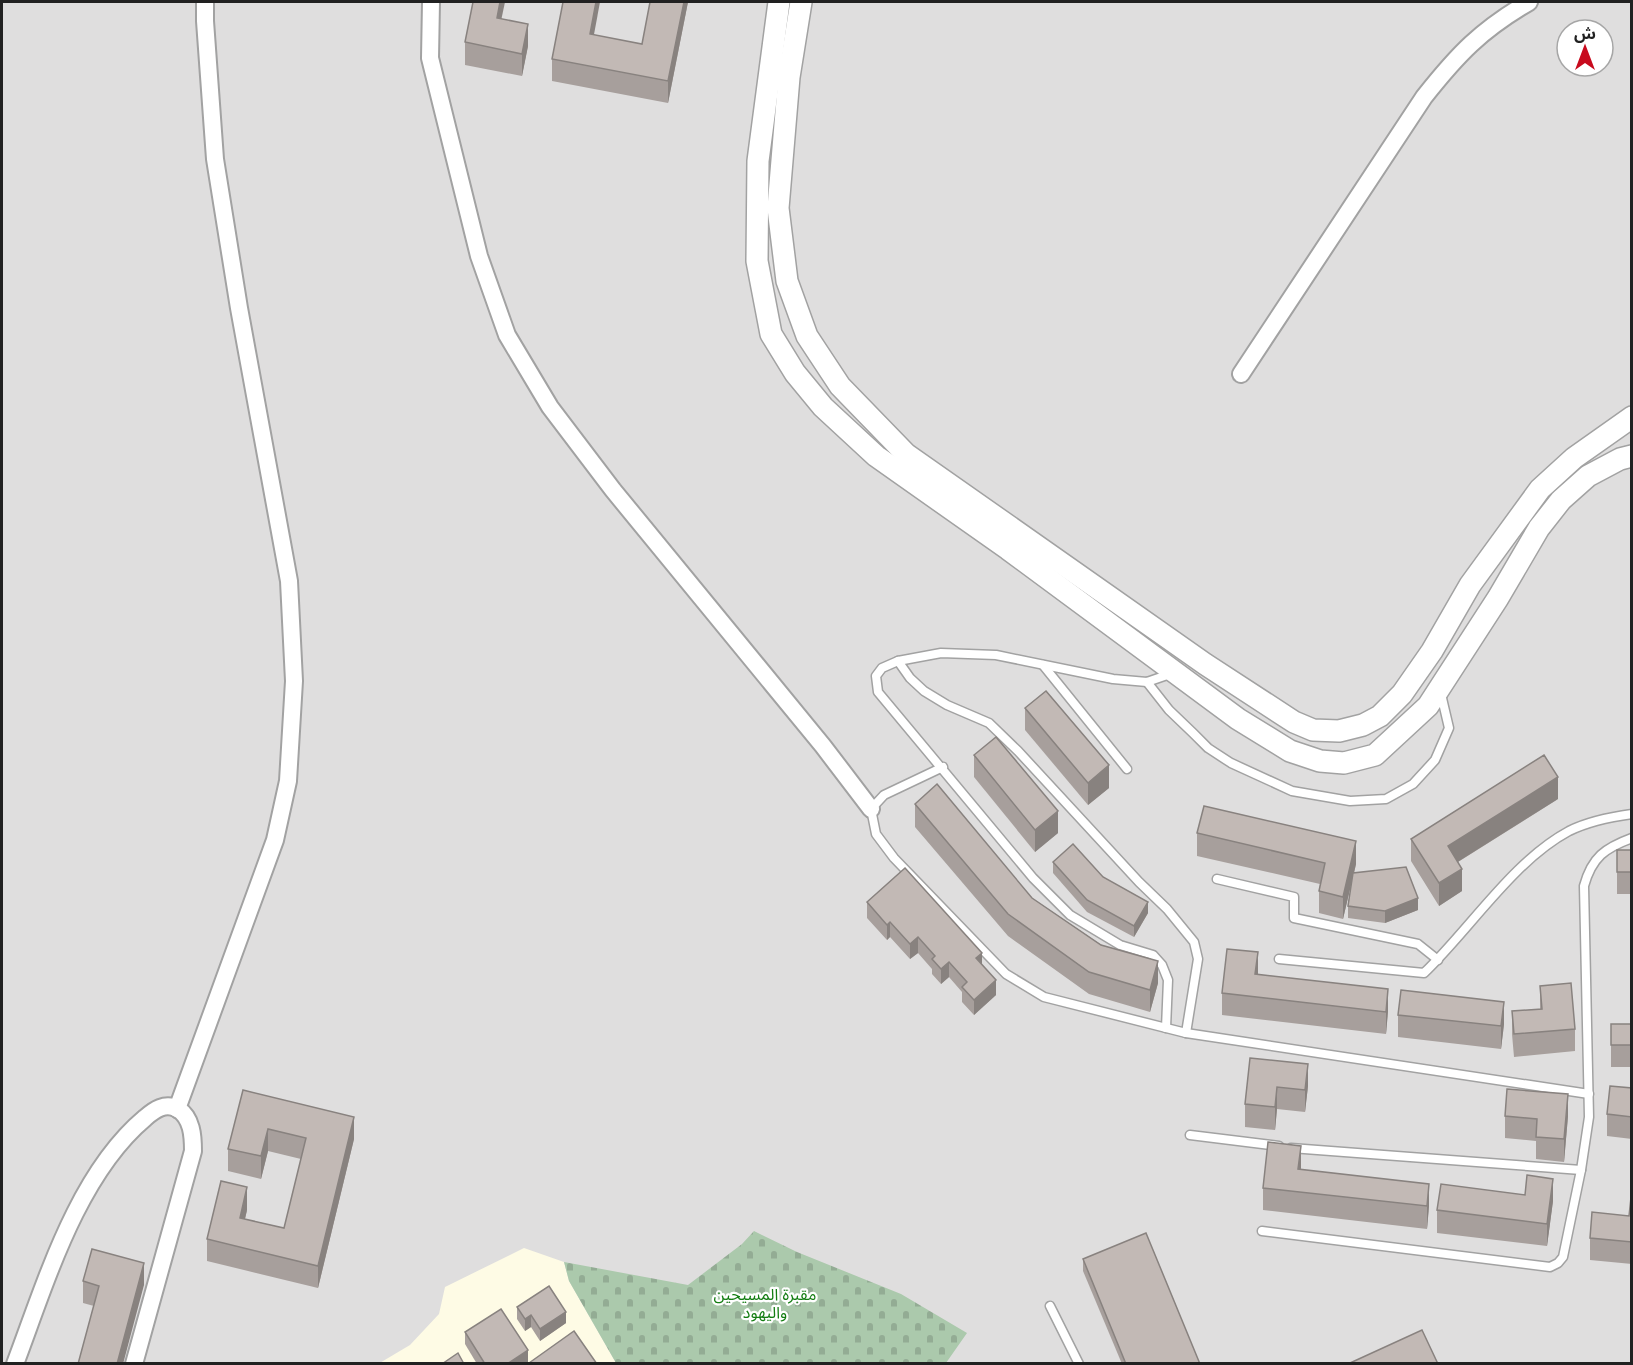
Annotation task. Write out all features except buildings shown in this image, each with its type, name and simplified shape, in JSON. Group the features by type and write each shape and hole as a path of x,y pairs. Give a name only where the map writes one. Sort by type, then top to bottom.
{"street":[{"path":"177,1109 275,840 288,781 294,681 289,581 239,308 215,159 205,2"},
{"path":"431,2 430,58 479,256 507,335 549,407 613,490 823,746 871,809"},
{"path":"779,2 758,161 757,261 771,334 795,373 823,407 876,456 1238,719 1290,751 1320,761 1344,764 1375,754 1428,706 1498,598 1539,528 1561,500 1588,476 1620,459 1632,456"},
{"path":"801,2 789,77 778,208 788,281 795,303 807,336 840,386 906,454 1205,664 1294,722 1313,730 1340,731 1364,725 1380,716 1402,694 1432,651 1470,585 1540,489 1574,458 1632,417"},
{"path":"1241,374 1424,97 1449,65 1475,38 1529,2"},
{"path":"15,1364 79,1202 125,1134 156,1109 167,1106 177,1109 185,1117 193,1133 193,1151 134,1364"}],"lane":[{"path":"1166,1028 1168,980 1162,965 1153,955 1120,945 1070,915 1033,878 943,767 878,692 876,676 882,668 898,661 941,652 996,655 1113,679 1147,682 1176,672"},
{"path":"898,661 910,678 924,691 947,705 989,723 1167,909 1194,942 1198,959 1186,1033"},
{"path":"1043,664 1127,769"},
{"path":"1147,682 1169,710 1200,740 1232,762 1292,791 1350,801 1386,799 1413,784 1435,760 1449,729 1440,688"},
{"path":"943,767 884,795 871,809 876,834 894,858 1006,974 1044,998 1186,1033 1589,1094"},
{"path":"1279,959 1424,973 1514,875 1555,840 1591,822 1632,814"},
{"path":"1262,1231 1550,1267 1558,1263 1563,1257 1581,1170 1589,1117 1584,886 1589,868 1600,854 1632,837"},
{"path":"1217,879 1294,897 1294,918 1418,944 1438,960"},
{"path":"1190,1135 1320,1151 1581,1170"},
{"path":"1050,1306 1079,1364"}],"shaded area":[{"path":"2,2 1631,2 1631,1363 2,1363"},
{"path":"524,1248 564,1262 569,1281 616,1363 378,1364 410,1345 439,1314 445,1287"}],"green space":[{"name":"مقبرة المسيحين واليهود","path":"754,1231 797,1252 901,1294 967,1333 946,1363 616,1363 569,1281 564,1262 688,1285 742,1244"}]}
